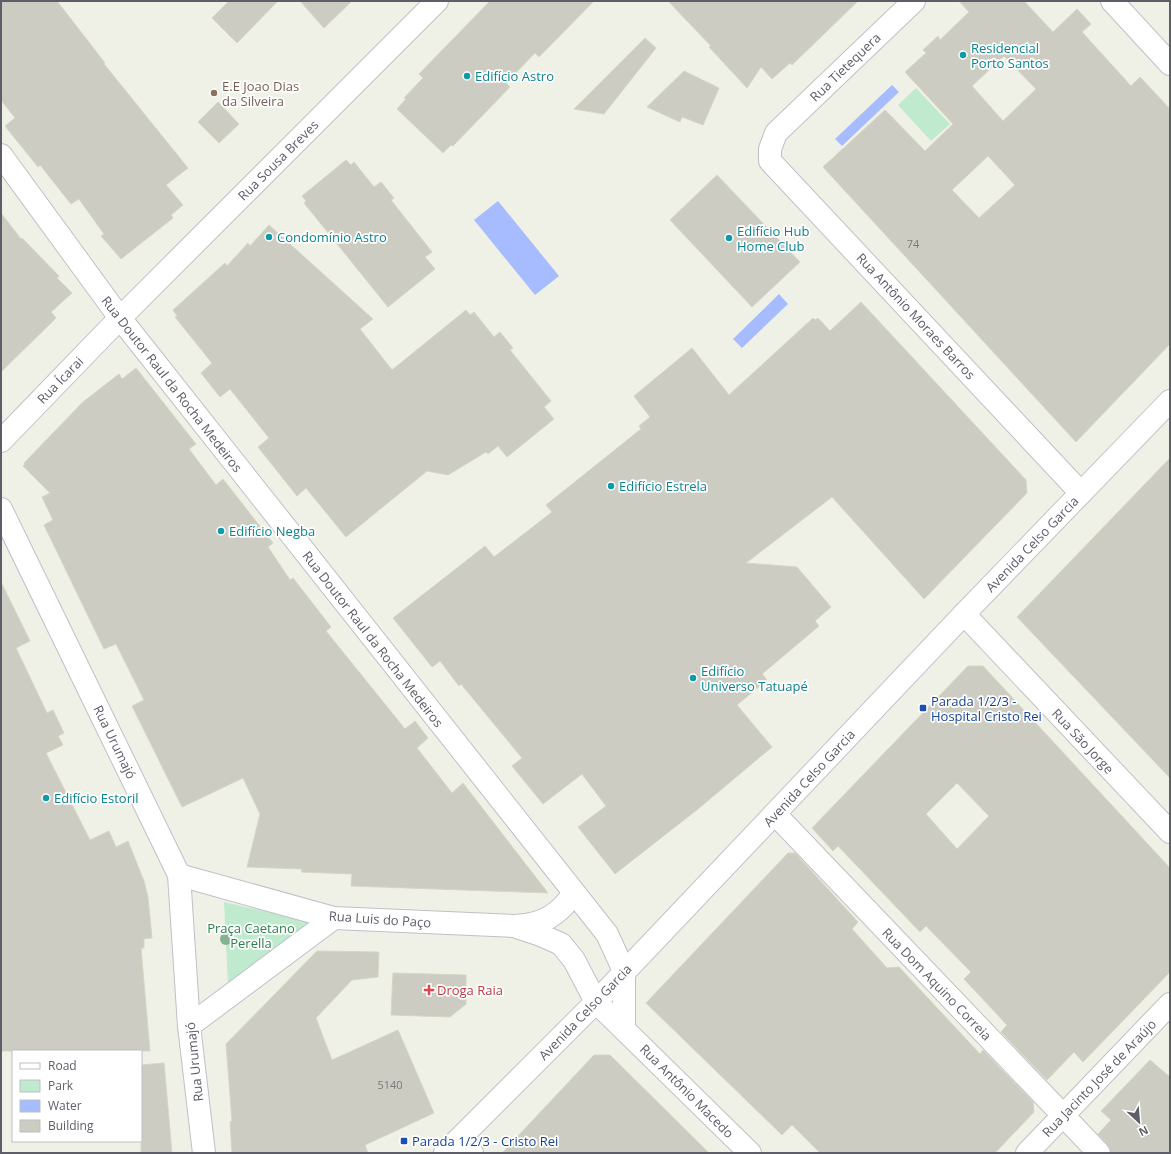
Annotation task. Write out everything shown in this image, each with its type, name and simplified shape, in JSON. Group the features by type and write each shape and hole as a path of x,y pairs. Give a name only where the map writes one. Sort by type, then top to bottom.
{"street":[{"name":"Rua Sousa Breves","path":"120,318 437,1"},
{"name":"Rua Tietequera","path":"776,132 914,1"},
{"path":"1112,1 1170,64"},
{"name":"Rua Antônio Moraes Barros","path":"776,132 770,149 770,161 1081,493"},
{"name":"Rua Doutor Raul da Rocha Medeiros","path":"1,155 120,318 607,934 624,971"},
{"name":"Rua Ícarai","path":"1,441 120,318"},
{"name":"Avenida Celso Garcia","path":"458,1149 624,971 964,614 1170,401"},
{"name":"Rua Urumajó","path":"1,509 179,875 189,1026 204,1153"},
{"name":"Rua São Jorge","path":"964,614 1170,832"},
{"name":"Rua Dom Aquino Correia","path":"775,814 1099,1153"},
{"name":"Rua Luis do Paço","path":"179,875 334,918 528,926 542,922 560,910 566,905 574,893"},
{"path":"189,1026 334,918"},
{"name":"Rua Luis do Paço","path":"514,926 561,944 574,960 596,1002"},
{"path":"624,971 624,1029"},
{"name":"Rua Antônio Macedo","path":"596,1002 750,1153"},
{"name":"Rua Jacinto José de Araújo","path":"1027,1153 1170,1004"}],"green space":[{"path":"916,88 950,124 931,141 898,105"},
{"name":"Praça Caetano Perella","path":"224,902 313,922 228,984"}],"water":[{"path":"892,85 899,92 842,146 835,139"},
{"path":"498,201 559,276 535,295 474,220"},
{"path":"779,294 788,304 742,348 733,339"}],"building":[{"path":"1,1 57,1 105,63 104,64 188,168 166,185 183,205 171,215 173,218 121,259 101,236 104,234 79,199 71,204 40,165 38,167 5,126 15,118 1,100"},
{"path":"229,1 278,1 237,43 212,18"},
{"path":"300,1 352,1 324,28"},
{"name":"Edifício Astro","path":"490,1 594,1 539,57 535,53 506,83 510,87 453,146 451,145 443,153 397,109 406,99 404,98 423,78 419,74"},
{"path":"668,1 858,1 792,65 790,63 772,79 761,67 747,88 709,47 711,46"},
{"path":"959,1 1024,1 1053,32 1077,9 1091,24 1082,32 1131,86 1140,77 1170,109 1170,344 1076,442 823,167 885,110 925,151 953,124 905,72 926,53 923,50 938,36 940,40 969,12","holes":["1004,56 1036,89 1003,121 972,86","988,156 1015,185 979,218 952,190"]},
{"path":"645,38 656,48 604,114 574,109"},
{"path":"684,71 719,88 703,125 682,117 680,122 647,107"},
{"path":"218,102 239,124 219,143 198,122"},
{"path":"346,160 351,165 354,162 374,187 381,182 394,198 391,200 432,252 425,257 435,269 388,307 304,203 306,201 302,196"},
{"name":"Edifício Hub Home Club","path":"717,175 800,262 752,307 670,220"},
{"path":"1,213 21,239 22,238 59,276 57,278 72,293 51,312 56,318 1,372"},
{"path":"269,225 373,319 360,329 392,370 466,310 470,315 474,312 494,337 500,332 513,348 510,350 551,401 544,407 554,419 507,457 498,446 488,454 486,452 448,475 427,471 346,537 306,488 297,496 258,447 269,438 230,389 220,397 201,373 212,363 175,317 177,316 173,310 225,263 227,266 248,243 250,246"},
{"path":"861,302 1026,480 1027,493 924,599 832,497 746,563 797,567 831,607 815,621 819,626 762,674 767,680 737,705 772,747 698,809 615,874 578,827 606,806 582,774 543,804 512,766 522,758 461,684 459,686 440,661 432,667 393,618 485,546 494,557 552,512 546,505 641,429 639,426 650,417 634,396 692,348 729,395 813,318 815,320 818,318 830,331"},
{"path":"136,368 196,444 189,449 216,485 223,479 273,543 268,547 290,580 293,578 331,627 326,631 405,729 415,721 428,738 417,748 452,793 463,783 548,893 351,886 352,874 301,872 302,869 247,867 260,814 243,778 182,807 132,706 144,700 116,644 104,649 44,525 53,520 42,497 50,493 23,466 25,464 24,463 83,402 119,374 122,379"},
{"path":"1170,458 1170,778 1017,617"},
{"path":"1,582 30,641 16,648 47,713 53,710 64,733 58,736 63,745 46,753 90,840 109,831 116,847 128,841 144,881 148,897 152,938 144,939 144,948 141,948 150,1051 1,1051"},
{"path":"968,666 983,666 1170,868 1170,972 1083,1062 1074,1052 1047,1080 1001,1032 1007,1025 964,979 971,972 926,926 920,932 838,846 833,851 812,828","holes":["957,783 989,816 957,849 926,814"]},
{"path":"788,853 795,853 858,922 852,929 887,968 899,967 980,1054 983,1050 1033,1102 1034,1112 995,1153 820,1153 792,1125 782,1135 646,1003"},
{"path":"317,951 379,952 378,977 352,980 316,1018 332,1060 398,1030 434,1113 365,1145 368,1153 232,1153 230,1122 232,1121 226,1044"},
{"name":"Droga Raia","path":"393,973 466,975 466,1004 450,1017 391,1015"},
{"path":"594,1055 610,1055 709,1153 502,1153"},
{"path":"1150,1060 1170,1077 1170,1153 1111,1153 1108,1145 1098,1134 1111,1120 1101,1111"},
{"path":"164,1063 172,1153 141,1153 142,1065"}],"place":[{"name":"Residencial Porto Santos","path":"963,55"},
{"name":"Edifício Astro","path":"467,76"},
{"name":"E.E Joao Dias da Silveira","path":"214,93"},
{"name":"Condomínio Astro","path":"269,237"},
{"name":"Edifício Hub Home Club","path":"729,238"},
{"name":"Edifício Estrela","path":"611,486"},
{"name":"Edifício Negba","path":"221,531"},
{"name":"Edifício Universo Tatuapé","path":"693,678"},
{"name":"Parada 1/2/3 - Hospital Cristo Rei","path":"923,708"},
{"name":"Edifício Estoril","path":"46,798"},
{"name":"Droga Raia","path":"429,990"},
{"name":"Parada 1/2/3 - Cristo Rei","path":"404,1141"}]}
